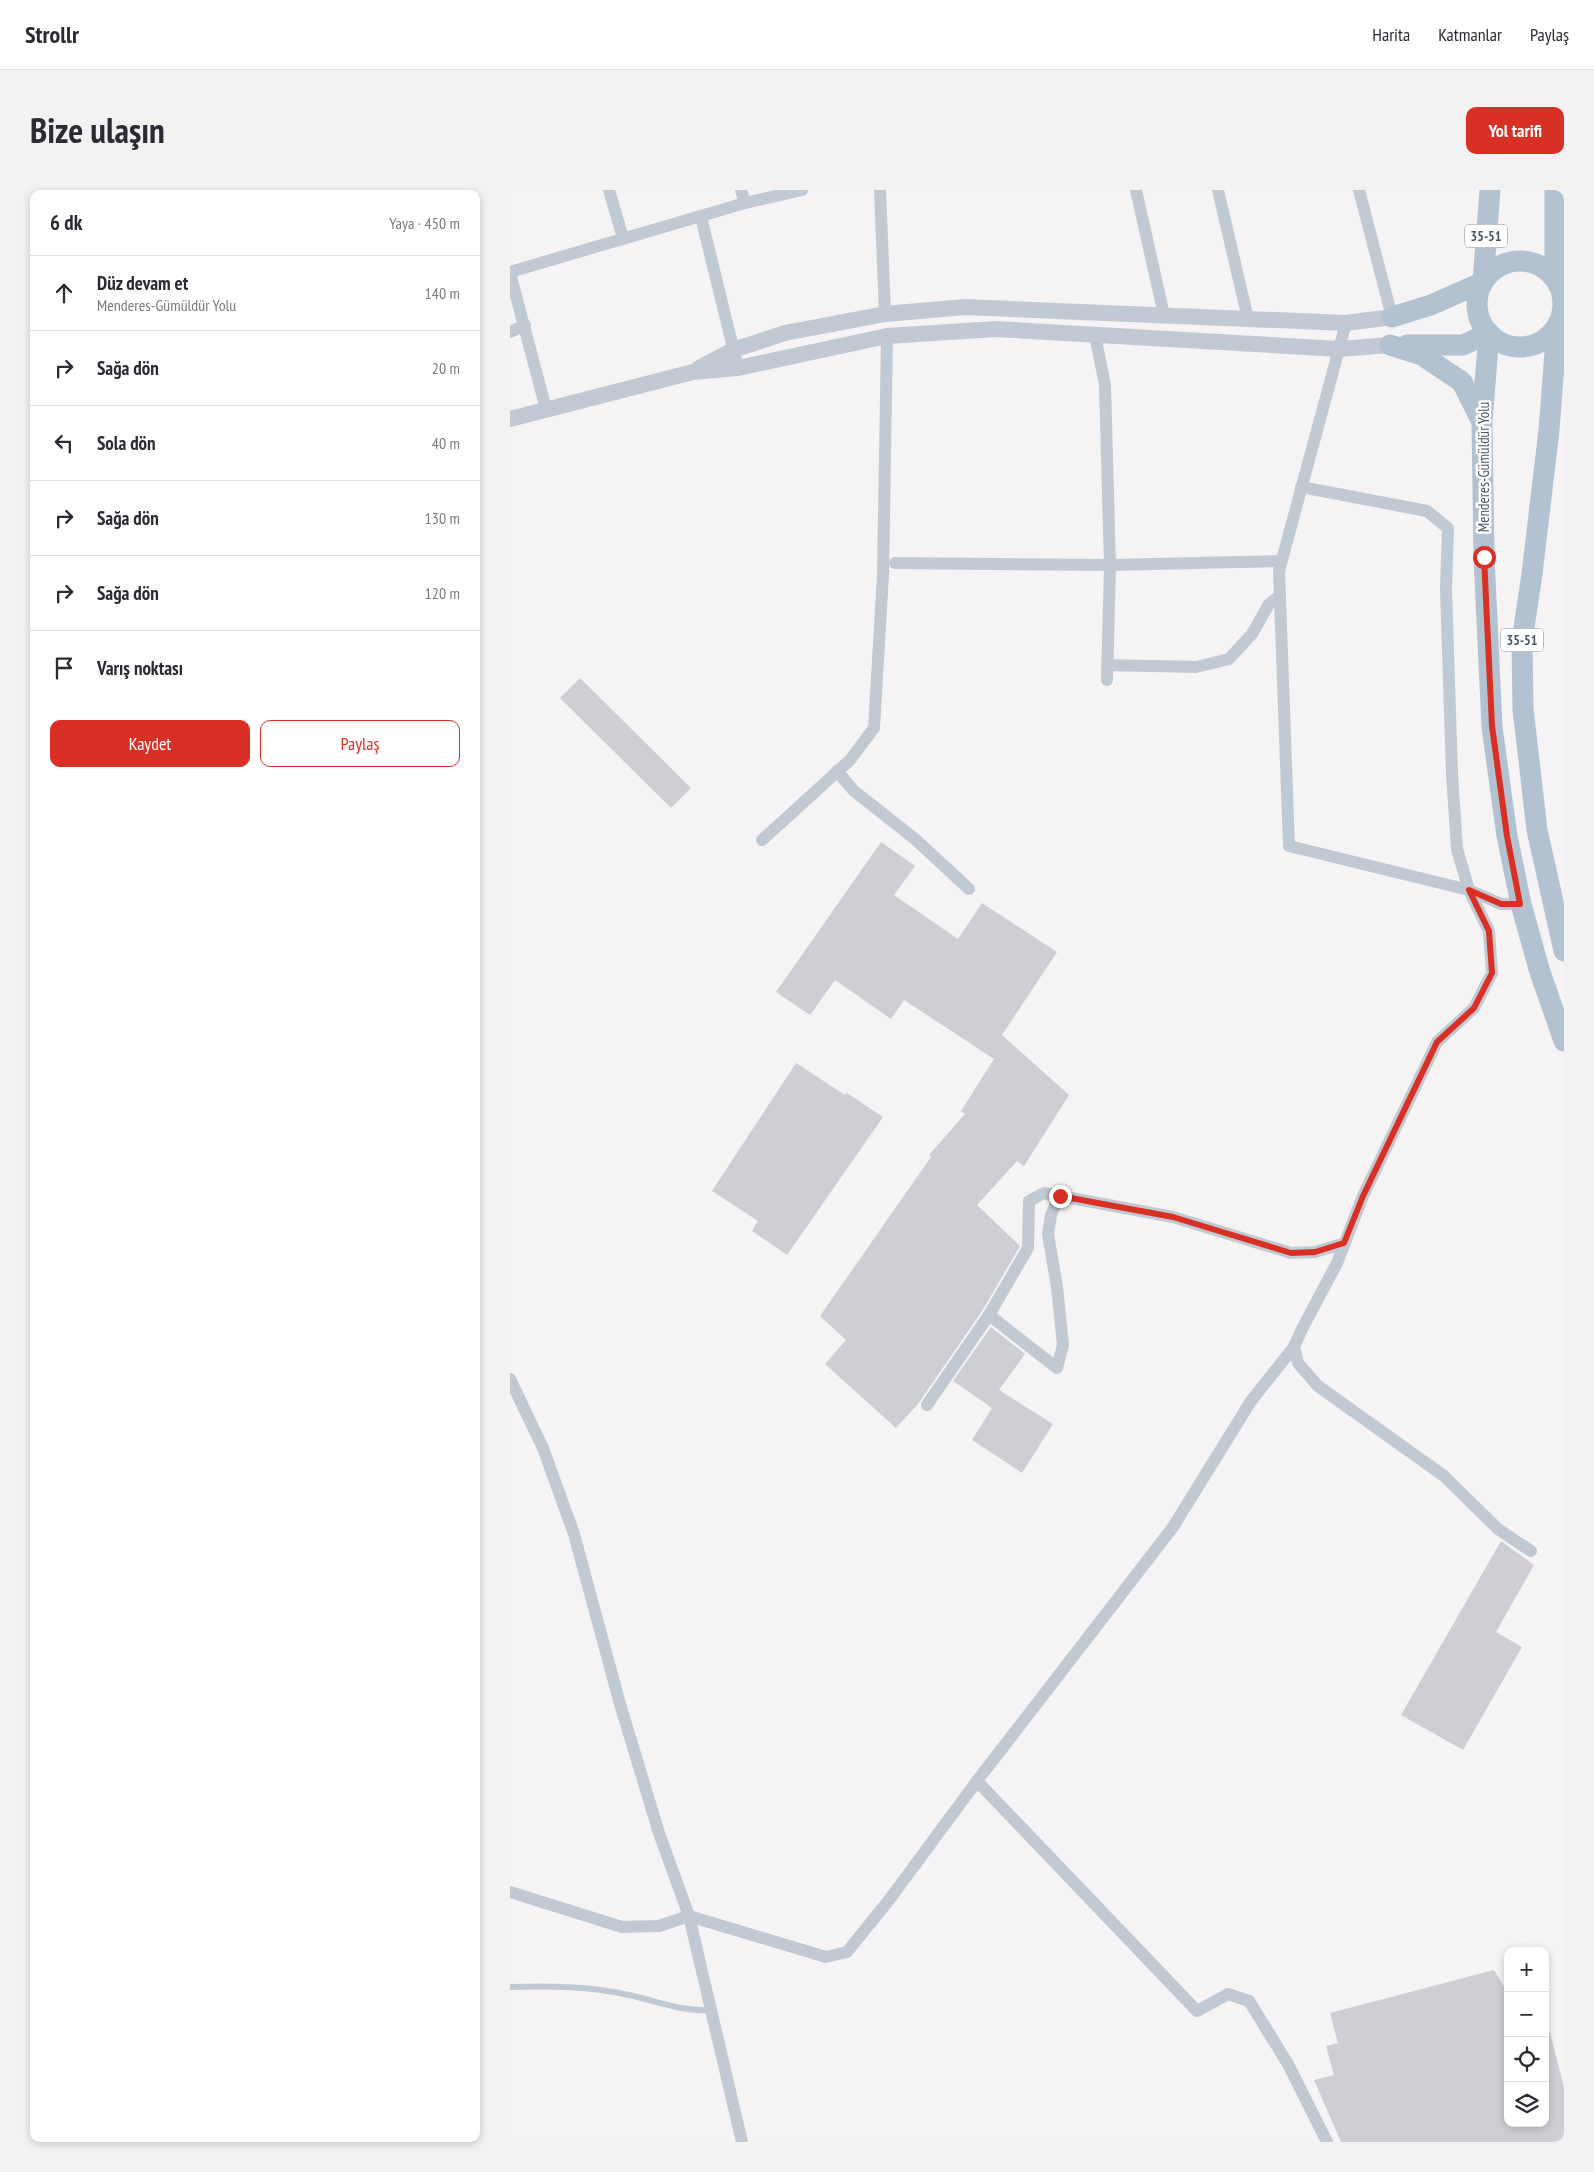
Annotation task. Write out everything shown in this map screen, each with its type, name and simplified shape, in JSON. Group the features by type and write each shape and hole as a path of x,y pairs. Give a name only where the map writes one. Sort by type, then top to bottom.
{"main road":[{"name":"35-51","path":"1483,282 1490,190"},
{"path":"1556,190 1561,290 1564,302 1561,322 1549,336 1538,344 1525,347 1511,346 1499,342 1489,333 1478,314 1479,292 1483,282 1492,271 1504,264 1518,261 1532,262 1560,275"},
{"path":"1556,190 1564,208"},
{"path":"1392,317 1431,305 1483,282"},
{"name":"35-51","path":"1561,322 1532,574 1522,641 1523,709 1537,830 1564,951"},
{"path":"1390,345 1463,346 1489,333"},
{"name":"Menderes-Gümüldür Yolu","path":"1489,333 1482,422 1484,557 1492,726 1507,836 1520,904 1538,969 1564,1041"},
{"path":"1390,345 1422,355 1443,367 1462,382 1482,422"}],"street":[{"path":"609,190 623,238"},
{"path":"741,190 745,203"},
{"path":"546,409 510,272 745,203 802,190"},
{"path":"880,190 885,314"},
{"path":"1136,190 1164,315"},
{"path":"1218,190 1248,319"},
{"path":"692,372 733,350 785,332 885,314 965,307 1346,323 1392,317 1358,190"},
{"path":"701,217 738,368"},
{"path":"1346,323 1279,571 1289,846 1469,890 1501,904 1520,904"},
{"path":"510,332 525,325"},
{"path":"510,419 692,372 738,368 887,336 996,329 1339,349 1390,345"},
{"path":"1095,335 1105,386 1110,565 1107,680"},
{"path":"762,840 850,760 874,728 883,575 887,336"},
{"path":"510,1892 622,1927 659,1926 689,1916 826,1957 847,1952 889,1900 977,1781 1173,1526 1251,1401 1294,1347 1337,1263 1363,1196 1437,1042 1474,1008 1492,973 1489,931 1469,890 1457,849 1452,774 1446,589 1448,528 1427,510 1301,487"},
{"path":"895,563 1110,565 1282,561"},
{"path":"1107,664 1196,667 1229,659 1252,634 1269,604 1280,596"},
{"path":"837,771 854,791 915,839 969,889"},
{"path":"927,1405 989,1315 1028,1248 1030,1201 1044,1194 1173,1217 1291,1253 1315,1252 1344,1243"},
{"path":"989,1315 1057,1368 1063,1345 1057,1287 1048,1234 1051,1215 1060,1196"},
{"path":"1294,1347 1298,1363 1318,1386 1444,1476 1498,1529 1531,1551"},
{"path":"510,1379 543,1448 574,1534 620,1704 656,1824 689,1916 742,2142"},
{"path":"977,1781 1197,2011 1228,1994 1249,2001 1288,2064 1326,2142"}],"lane":[{"path":"510,1987 558,1986 599,1989 629,1995 673,2008 697,2011 712,2010"}],"building":[{"path":"580,678 691,788 671,808 560,698"},
{"path":"881,842 915,866 894,895 958,939 982,903 1057,952 1002,1035 1069,1095 1024,1166 1017,1161 977,1205 1020,1246 982,1311 918,1404 896,1428 825,1364 846,1340 820,1316 931,1157 929,1155 965,1114 961,1111 994,1059 904,1000 891,1019 835,980 810,1015 776,992"},
{"path":"796,1063 883,1117 787,1255 752,1231 758,1221 712,1191"},
{"path":"991,1327 1025,1354 999,1390 1053,1424 1022,1473 972,1440 992,1408 953,1381"},
{"path":"1501,1541 1534,1565 1496,1632 1522,1647 1463,1750 1401,1715"},
{"path":"1494,1970 1504,1986 1504,2127 1549,2127 1550,2033 1564,2087 1564,2142 1341,2142 1314,2080 1334,2075 1326,2046 1338,2043 1330,2013"}],"route":[{"path":"1060,1196 1173,1217 1291,1253 1315,1252 1344,1243 1363,1196 1437,1042 1474,1008 1492,973 1489,931 1469,890 1501,904 1520,904 1507,836 1492,726 1484,557"}]}
